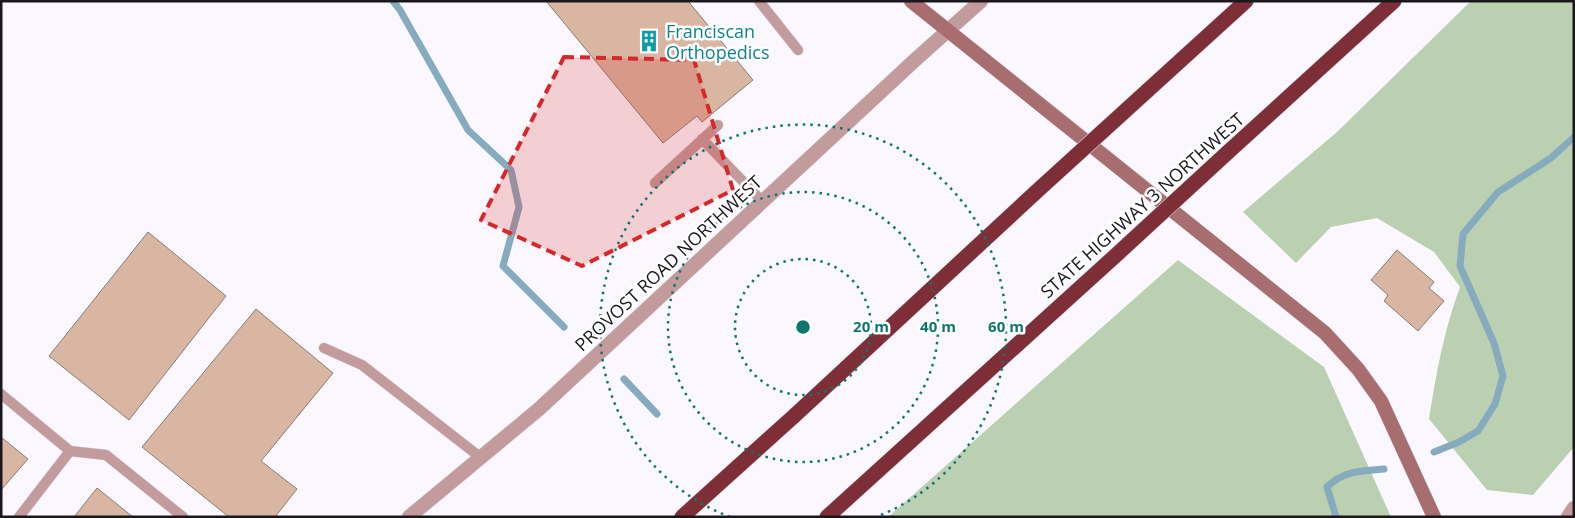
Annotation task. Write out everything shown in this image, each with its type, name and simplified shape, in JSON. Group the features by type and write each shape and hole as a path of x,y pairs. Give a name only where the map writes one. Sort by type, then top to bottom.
{"highway":[{"path":"682,517 1246,1"},
{"name":"STATE HIGHWAY 3 NORTHWEST","path":"827,517 1394,1"}],"main road":[{"path":"911,1 1325,333 1358,369 1381,401 1434,517"}],"street":[{"name":"PROVOST ROAD NORTHWEST","path":"409,517 539,409 946,30 981,1"},
{"path":"1568,517 1574,508"}],"lane":[{"path":"759,1 798,50"},
{"path":"655,183 718,125"},
{"path":"702,139 762,201"},
{"path":"324,348 362,366 480,458"},
{"path":"1,394 70,451 106,455 183,517"},
{"path":"19,517 70,451"}],"highlighted area":[{"path":"564,57 694,60 733,190 582,266 481,220"}],"green space":[{"path":"1471,1 1574,1 1574,447 1533,495 1487,490 1429,419 1441,352 1449,319 1460,287 1434,252 1377,218 1331,227 1296,263 1243,212 1337,132"},
{"path":"1178,260 1324,367 1391,517 888,517"}],"building":[{"name":"Franciscan Orthopedics","path":"546,1 688,1 753,80 702,122 697,116 663,143"},
{"path":"148,232 226,296 129,420 49,356"},
{"path":"1397,250 1434,282 1429,288 1444,301 1418,331 1384,301 1388,295 1371,280"},
{"path":"256,309 333,373 261,461 297,489 275,517 229,517 142,447"},
{"path":"1,437 28,459 1,490"},
{"path":"97,488 133,517 74,517"}],"waterway":[{"path":"393,1 400,10 468,130 511,170 519,207 503,266 564,327"},
{"path":"1434,452 1459,442 1478,431 1495,404 1503,376 1494,343 1460,266 1463,234 1498,192 1551,158 1574,137"},
{"path":"624,379 657,414"},
{"path":"1336,517 1327,487 1333,481 1347,474 1384,469"}],"place":[{"name":"Franciscan Orthopedics","path":"649,41"}]}
